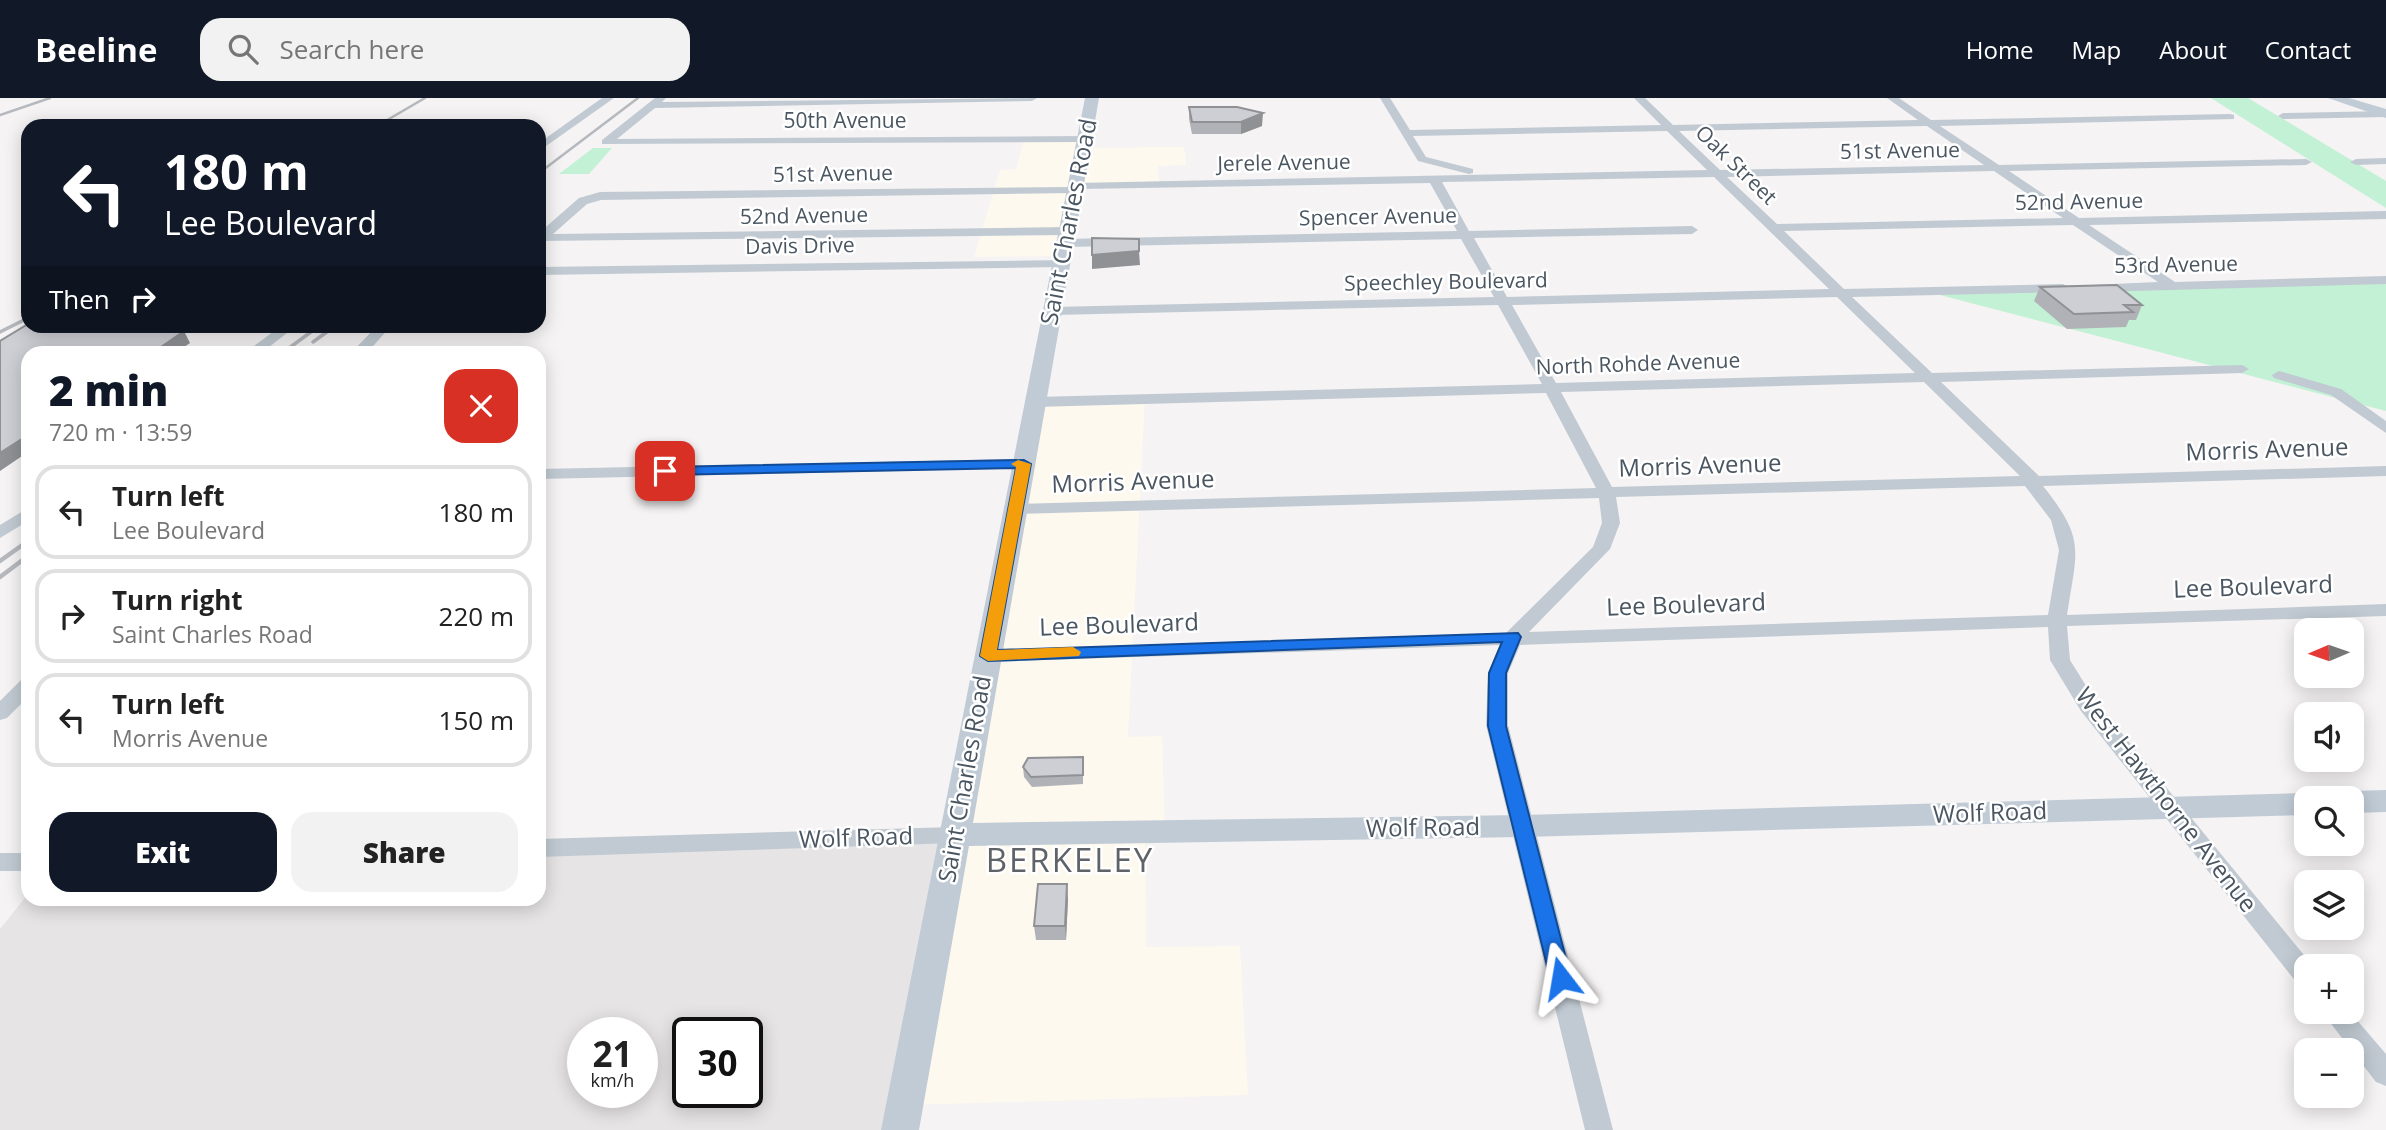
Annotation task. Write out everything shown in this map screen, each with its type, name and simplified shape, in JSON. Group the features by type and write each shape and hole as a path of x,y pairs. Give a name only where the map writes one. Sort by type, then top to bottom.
{"main road":[{"name":"Saint Charles Road","path":"900,1130 1092,98"},
{"path":"2335,98 2386,114"},
{"path":"2364,802 2386,801"},
{"name":"Wolf Road","path":"955,835 1522,826 2294,804"}],"street":[{"path":"546,143 609,98"},
{"path":"657,102 1032,98"},
{"path":"1385,98 1422,159 1494,177"},
{"name":"Oak Street","path":"1639,98 1806,260"},
{"path":"1892,98 2172,286"},
{"name":"50th Avenue","path":"657,102 606,139 606,142 1084,139"},
{"path":"2283,116 2386,114"},
{"path":"1406,132 2230,117"},
{"path":"2356,162 2386,161"},
{"name":"51st Avenue","path":"1494,177 2306,162"},
{"name":"Jerele Avenue","path":"1075,188 1494,177"},
{"path":"1434,179 1551,387 1607,493 1611,523 1601,549 1513,637 1498,673 1497,726 1599,1130"},
{"name":"51st Avenue","path":"546,233 591,197 1075,188"},
{"name":"52nd Avenue","path":"1773,228 2386,215"},
{"name":"Spencer Avenue","path":"1066,237 1464,235 1692,230"},
{"name":"52nd Avenue","path":"546,237 1066,237"},
{"name":"West Hawthorne Avenue","path":"1806,260 2035,481 2031,482 2060,519 2068,550 2057,619 2060,660 2088,706 2294,961"},
{"name":"Davis Drive","path":"546,271 1061,264"},
{"name":"53rd Avenue","path":"1840,294 2386,280"},
{"name":"Speechley Boulevard","path":"1052,311 1840,294"},
{"path":"261,346 279,333"},
{"path":"364,346 377,333"},
{"name":"North Rohde Avenue","path":"1035,402 2242,369"},
{"path":"2278,375 2336,392 2386,428"},
{"name":"Morris Avenue","path":"546,474 1024,464"},
{"name":"Morris Avenue","path":"1015,509 2386,471"},
{"path":"0,533 21,518"},
{"name":"Lee Boulevard","path":"988,656 2386,610"},
{"path":"0,713 21,692"},
{"name":"Wolf Road","path":"546,848 955,835"},
{"path":"0,862 21,862"},
{"path":"2345,1024 2386,1074"}],"shaded area":[{"path":"1083,138 1059,256 974,257 1000,170 1016,169 1024,139"},
{"path":"1184,147 1186,165 1158,166 1159,183 1079,185 1085,148"},
{"path":"1145,398 1128,737 1162,736 1165,827 961,831 1039,400"},
{"path":"1145,835 1146,947 1240,946 1248,1095 911,1105 960,840"},
{"path":"947,840 892,1130 0,1130 0,929 21,903 21,906 546,906 546,855"}],"green space":[{"path":"2211,98 2248,98 2386,181 2386,208"},
{"path":"593,148 612,148 589,174 559,174"},
{"path":"2386,282 2386,411 1936,294"}],"building":[{"path":"1189,107 1237,107 1263,113 1241,122 1192,122"},
{"path":"1092,238 1139,239 1139,251 1092,255"},
{"path":"2117,285 2142,305 2124,305 2133,312 2074,314 2040,287"},
{"path":"21,328 21,333 181,333 162,346 21,346 21,440 0,453 0,341"},
{"path":"1083,757 1083,775 1031,777 1023,767 1028,758"},
{"path":"1038,884 1067,884 1065,926 1034,926"}],"railway":[{"path":"0,115 50,98"},
{"path":"389,119 425,98"},
{"path":"546,168 638,98"},
{"path":"0,332 21,322"},
{"path":"292,346 310,333"},
{"path":"313,342 325,333"},
{"path":"0,561 21,546"},
{"path":"0,577 21,561"}],"slow traffic":[{"path":"1018,464 1024,464 988,656 1073,652"}],"district":[{"name":"BERKELEY","path":"1070,860"}],"route":[{"path":"665,471 1024,464 988,656 1513,637 1498,673 1497,726 1561,978"}]}
